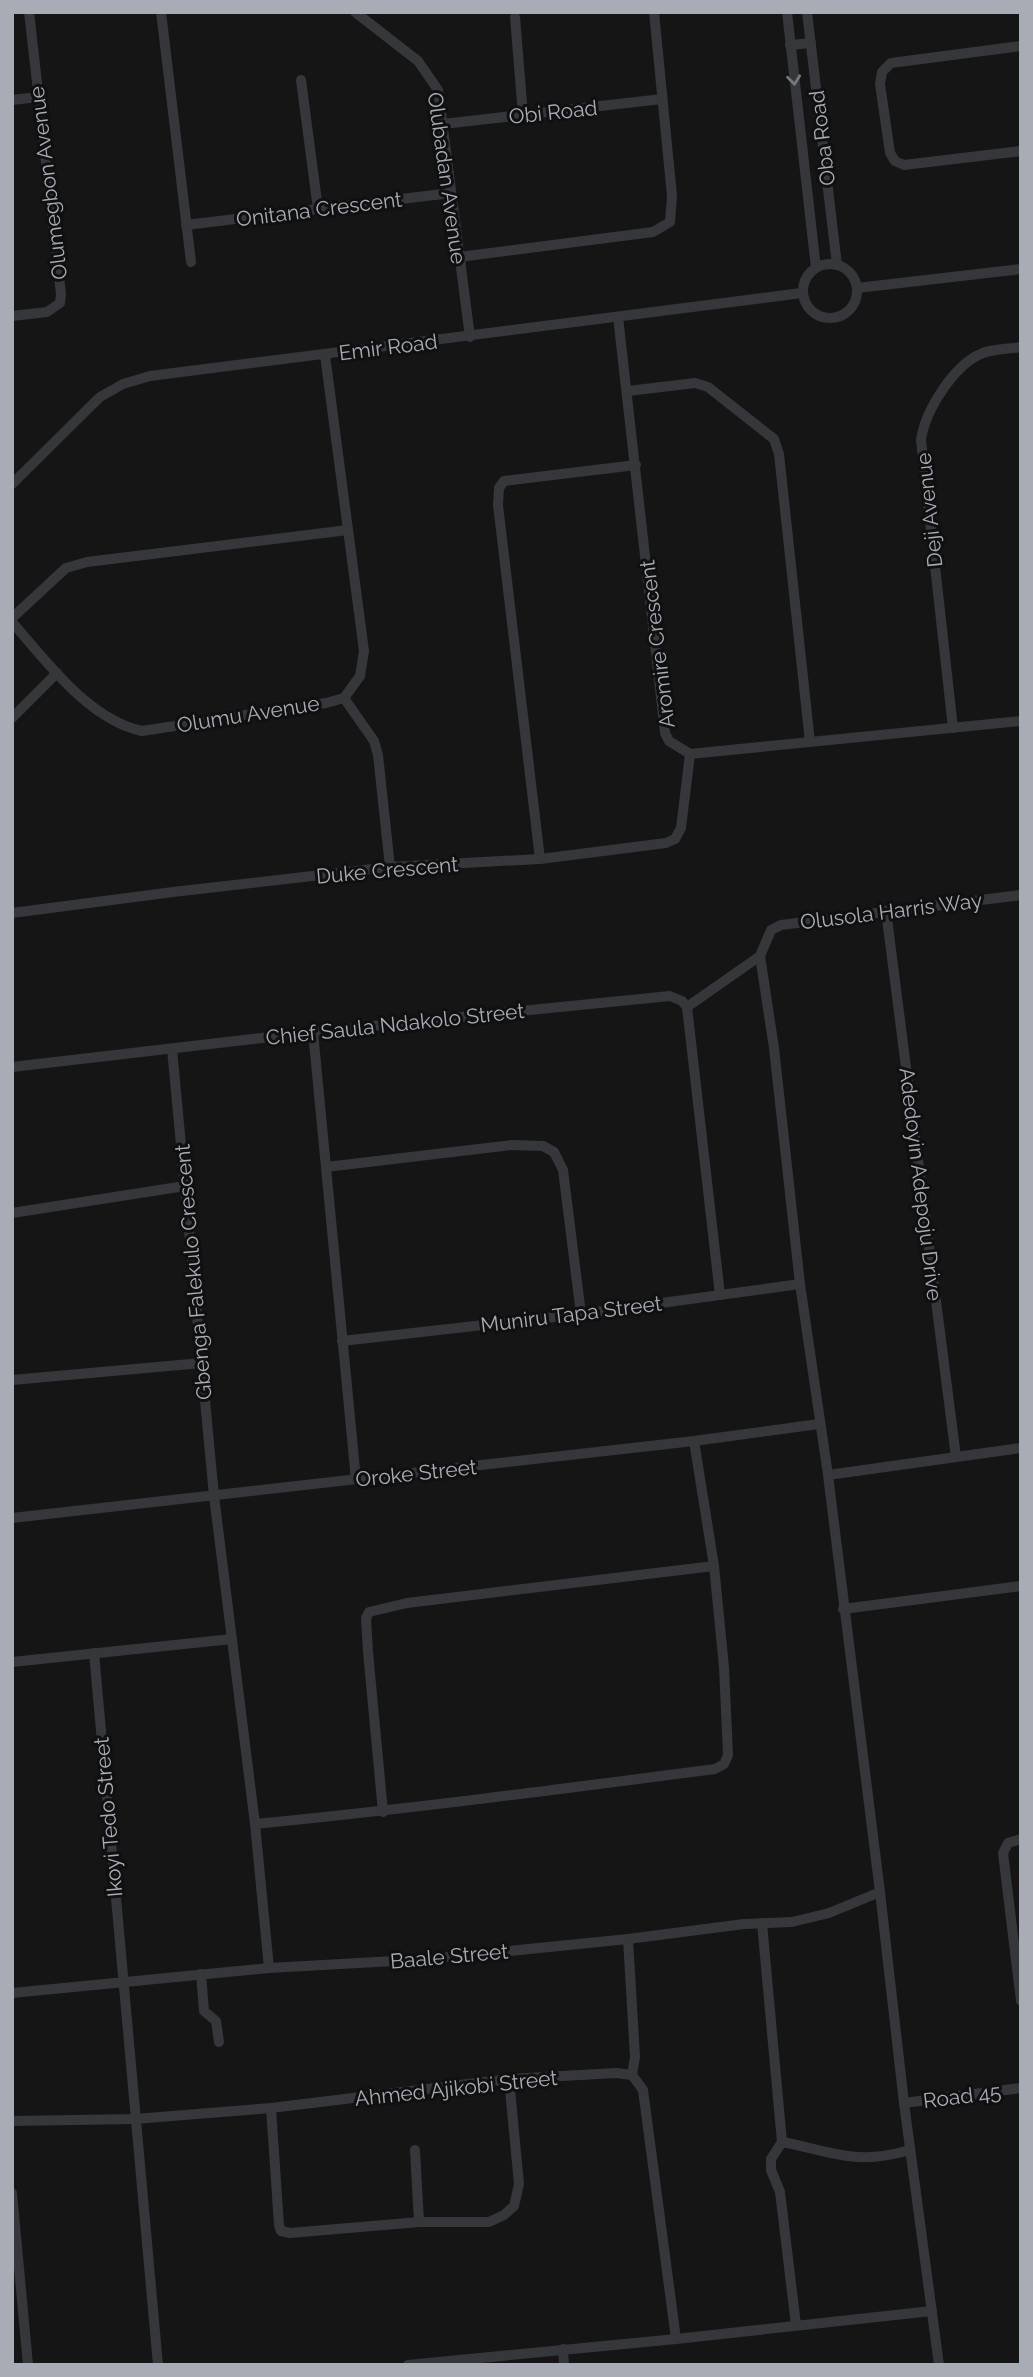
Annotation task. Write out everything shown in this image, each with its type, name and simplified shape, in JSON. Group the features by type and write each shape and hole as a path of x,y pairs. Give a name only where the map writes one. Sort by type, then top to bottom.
{"street":[{"name":"Olumegbon Avenue","path":"12,316 47,312 60,303 61,294 29,12"},
{"path":"160,12 191,262"},
{"name":"Olubadan Avenue","path":"355,12 418,61 429,73 438,90 470,337"},
{"path":"459,257 653,232 670,222 672,196 654,12"},
{"path":"787,12 816,268"},
{"name":"Oba Road","path":"807,12 837,265"},
{"path":"514,17 523,115"},
{"path":"790,45 811,43"},
{"path":"1021,46 891,63 882,72 880,84 890,153 895,161 904,165 1021,151"},
{"path":"301,80 318,209"},
{"path":"12,100 38,97"},
{"name":"Obi Road","path":"443,124 662,99"},
{"name":"Onitana Crescent","path":"186,225 451,193"},
{"path":"829,264 837,265 851,273 857,288 854,305 848,312 832,319 816,315 809,309 802,293 805,279 816,268 829,264"},
{"path":"857,288 1021,269"},
{"name":"Emir Road","path":"12,484 100,397 123,384 150,376 802,293"},
{"name":"Aromire Crescent","path":"618,317 665,733 669,741 690,754 1021,722"},
{"name":"Deji Avenue","path":"953,728 921,440 923,422 930,407 962,368 982,353 1021,347"},
{"name":"Olumu Avenue","path":"12,620 57,673 100,713 124,727 142,731 344,698 360,677 364,651 326,355"},
{"path":"628,391 695,383 708,387 774,439 779,454 810,742"},
{"path":"540,859 498,505 499,488 504,481 636,465"},
{"path":"12,620 66,568 87,562 348,530"},
{"path":"12,718 57,673"},
{"path":"344,698 374,741 378,755 390,867"},
{"name":"Duke Crescent","path":"12,913 390,867 540,859 666,843 675,839 681,828 690,754"},
{"name":"Olusola Harris Way","path":"760,956 771,930 781,925 1021,895"},
{"name":"Adedoyin Adepoju Drive","path":"886,911 956,1457"},
{"path":"720,1294 687,1007 760,956 774,1048 800,1284 828,1475 904,2103 939,2365"},
{"name":"Chief Saula Ndakolo Street","path":"12,1067 313,1032 670,996 682,1001 687,1007"},
{"path":"313,1032 356,1480"},
{"name":"Gbenga Falekulo Crescent","path":"172,1049 214,1496 255,1824 269,1968"},
{"path":"326,1167 500,1146 543,1146 554,1152 563,1171 581,1314"},
{"path":"12,1213 185,1186"},
{"name":"Muniru Tapa Street","path":"342,1341 581,1314 800,1284"},
{"path":"12,1380 202,1363"},
{"name":"Oroke Street","path":"12,1518 694,1441 819,1424"},
{"path":"255,1824 383,1812 715,1769 723,1764 728,1755 724,1667 714,1566 694,1441"},
{"path":"828,1475 1021,1448"},
{"path":"383,1812 368,1652 366,1618 369,1612 407,1603 714,1566"},
{"path":"844,1609 1021,1586"},
{"path":"12,1662 232,1639"},
{"name":"Ikoyi Tedo Street","path":"94,1653 158,2365"},
{"path":"1021,1839 1008,1843 1003,1853 1021,2001"},
{"name":"Baale Street","path":"12,1993 269,1968 430,1959 792,1922 829,1913 880,1892"},
{"path":"762,1923 782,2142 771,2159 771,2170 780,2192 796,2325"},
{"path":"628,1939 635,2057 632,2075 643,2090 676,2339"},
{"path":"201,1975 204,2011 216,2021 219,2042"},
{"name":"Ahmed Ajikobi Street","path":"12,2122 135,2119 271,2108 509,2080 616,2073 632,2075"},
{"path":"271,2108 281,2231 290,2233 419,2222 489,2222 504,2216 514,2206 519,2183 509,2080"},
{"name":"Road 45","path":"904,2103 1021,2088"},
{"path":"782,2142 850,2158 893,2155 910,2150"},
{"path":"415,2151 419,2222"},
{"path":"12,2193 28,2365"},
{"path":"408,2365 932,2311"},
{"path":"563,2349 564,2365"}]}
